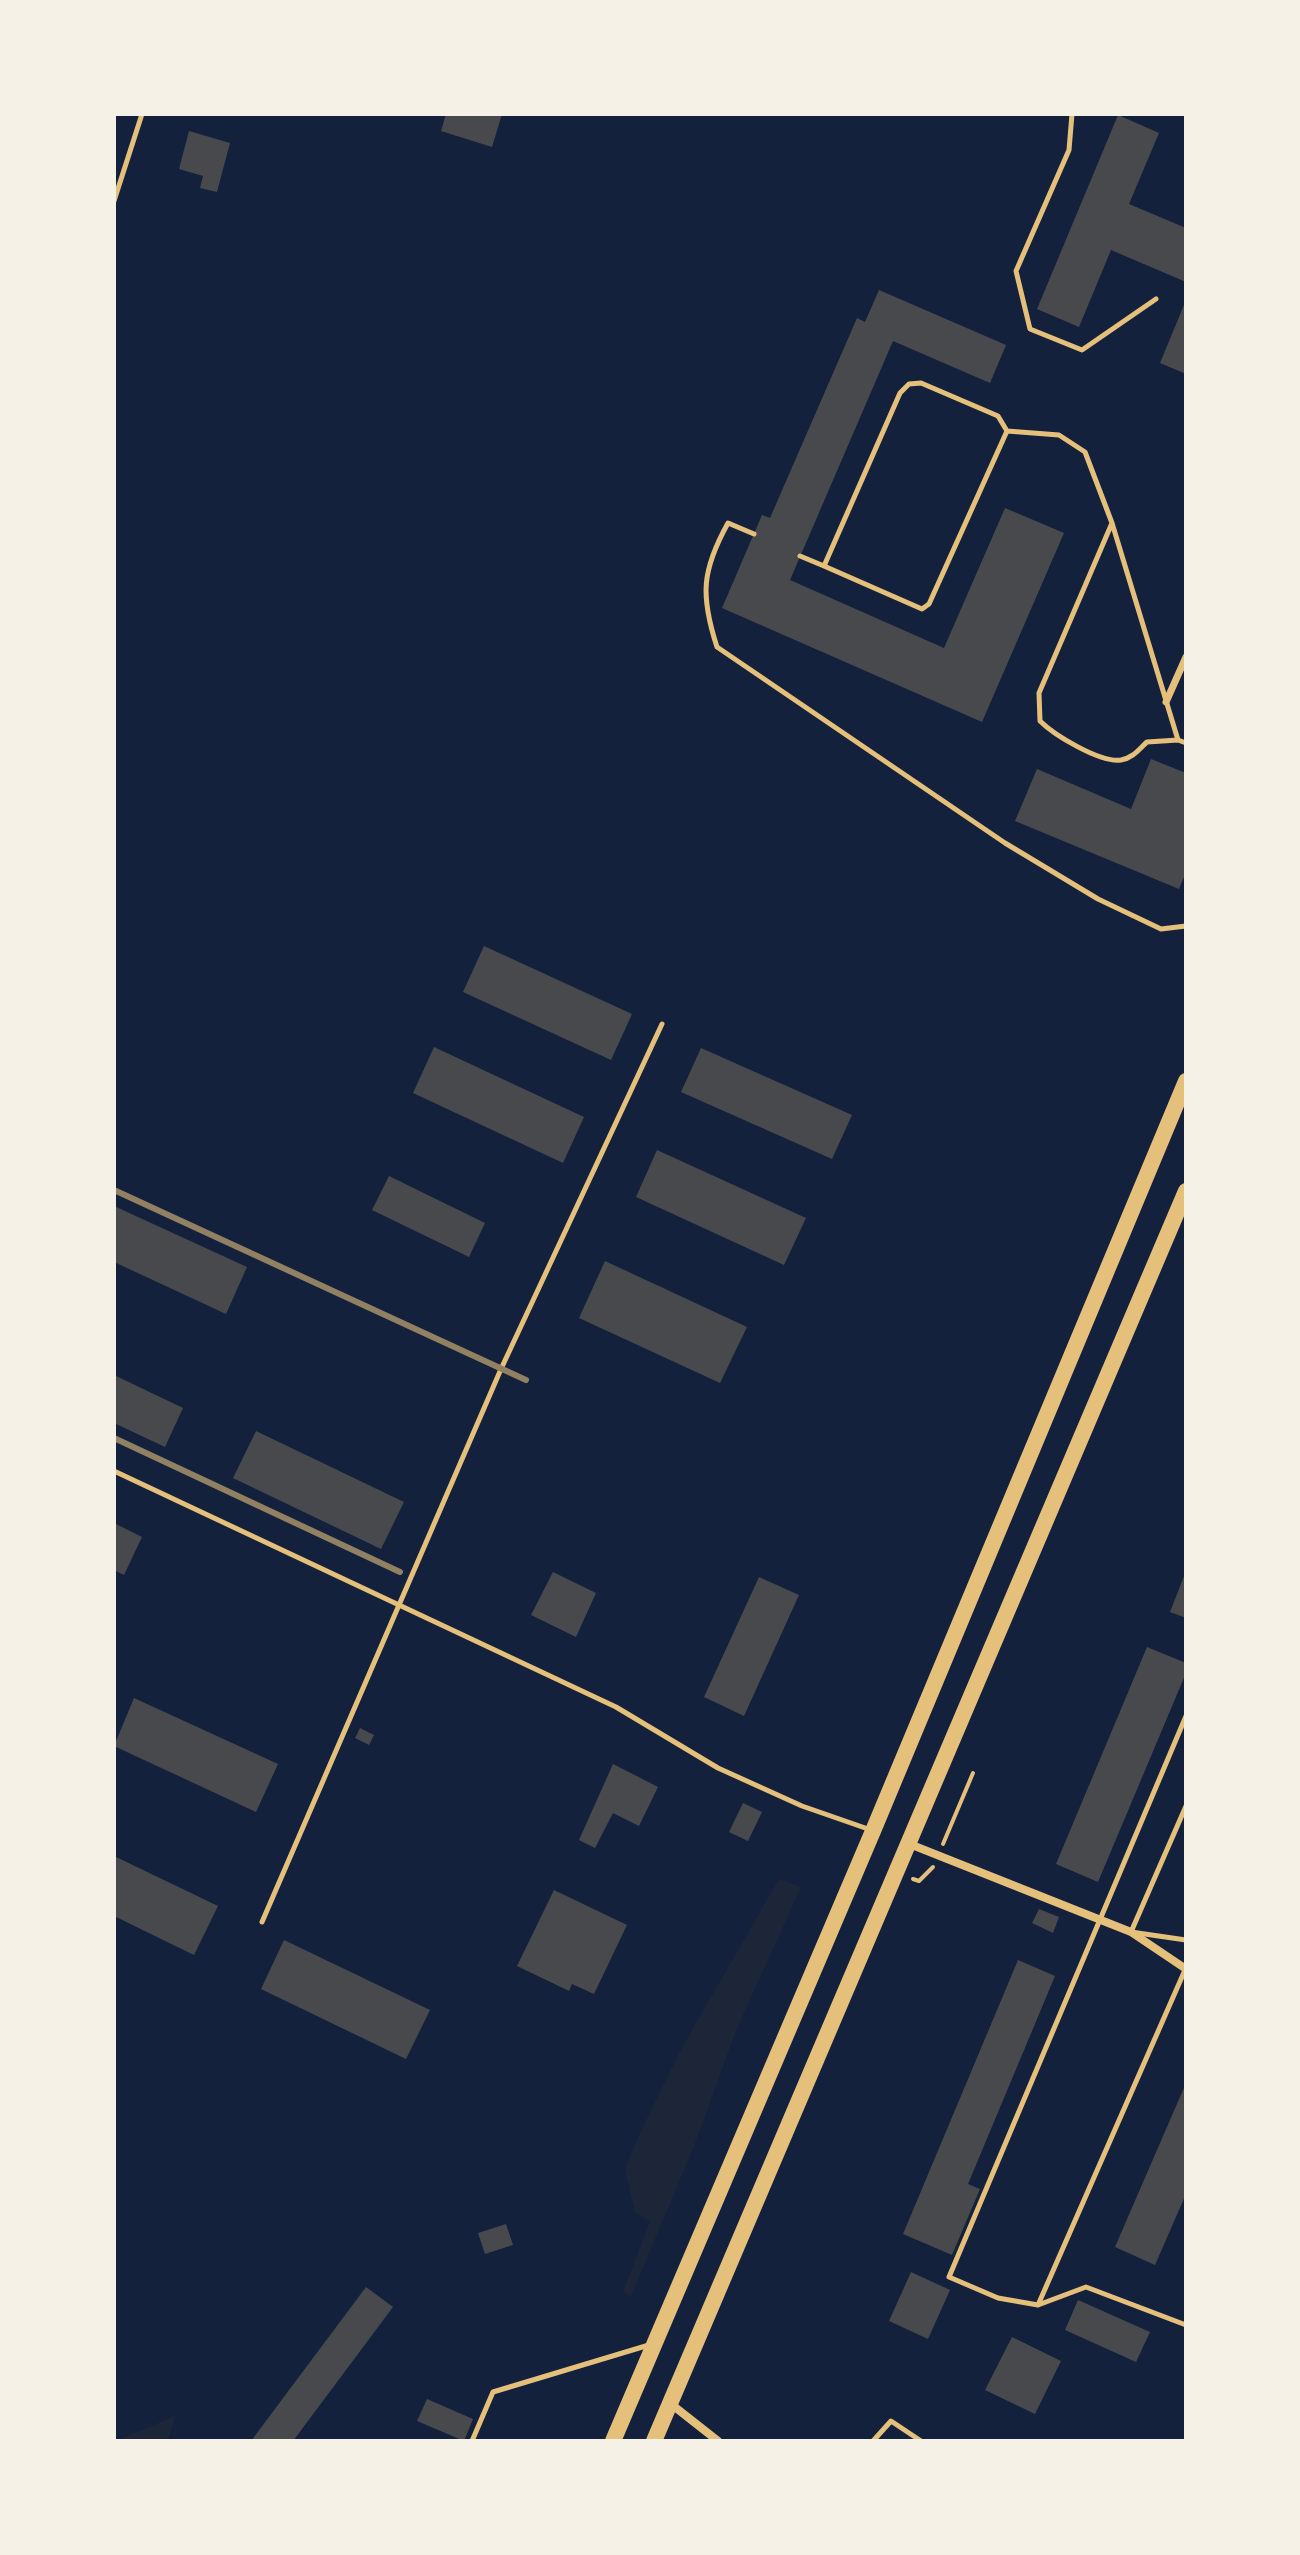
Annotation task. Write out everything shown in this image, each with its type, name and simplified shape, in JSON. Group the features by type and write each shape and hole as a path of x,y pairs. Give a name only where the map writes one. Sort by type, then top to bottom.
{"main road":[{"path":"613,2441 658,2342 1186,1081"},
{"path":"654,2441 906,1842 1186,1191"}],"street":[{"path":"1166,702 1186,657"},
{"path":"906,1842 1131,1932 1186,1969"},
{"path":"671,2404 718,2441"}],"lane":[{"path":"114,201 142,114"},
{"path":"1072,114 1069,150 1016,271 1030,329 1082,350 1156,299"},
{"path":"824,566 900,393 909,384 921,383 998,416 1007,431"},
{"path":"1007,431 1059,435 1085,452 1112,523 1178,740"},
{"path":"800,556 922,609 929,604 1007,431"},
{"path":"754,534 728,523 712,553 704,607 717,647 1005,843 1071,883 1161,929 1186,926"},
{"path":"1112,523 1039,693 1040,721 1053,735 1115,760 1132,757 1147,742 1178,740 1186,743"},
{"path":"262,1922 501,1369 662,1024"},
{"path":"114,1471 616,1707 718,1768 802,1806 873,1831"},
{"path":"1186,1716 949,2277 998,2298 1038,2305 1086,2287 1186,2325"},
{"path":"1186,1806 1131,1932 1186,1940"},
{"path":"1038,2305 1186,1969"},
{"path":"472,2441 493,2392 658,2342"},
{"path":"873,2441 891,2421 921,2441"}],"shaded area":[{"path":"779,1879 801,1887 735,2033 693,2149 631,2296 623,2292 650,2221 635,2213 625,2169 680,2051"},
{"path":"175,2416 168,2441 116,2441"}],"building":[{"path":"446,114 502,114 492,147 441,131"},
{"path":"1118,115 1159,133 1129,204 1186,228 1186,282 1111,250 1079,327 1037,309"},
{"path":"189,131 230,143 217,192 200,188 203,176 179,169"},
{"path":"879,290 1006,345 990,383 893,341 790,580 944,648 1005,508 1064,533 982,722 722,608 762,515 770,518 857,318 865,322"},
{"path":"1186,300 1186,374 1160,363"},
{"path":"1151,759 1186,773 1186,872 1179,889 1015,821 1037,769 1131,809"},
{"path":"484,946 632,1014 611,1060 463,992"},
{"path":"434,1047 584,1117 563,1163 413,1093"},
{"path":"701,1048 852,1115 832,1159 681,1092"},
{"path":"657,1150 806,1218 784,1265 636,1197"},
{"path":"389,1176 485,1223 469,1257 372,1210"},
{"path":"114,1206 247,1267 226,1314 114,1262"},
{"path":"605,1261 747,1327 720,1383 579,1318"},
{"path":"114,1375 183,1408 165,1447 114,1423"},
{"path":"256,1431 404,1502 381,1549 233,1478"},
{"path":"114,1523 142,1537 124,1575 114,1570"},
{"path":"1186,1571 1186,1618 1170,1612"},
{"path":"553,1572 596,1593 576,1637 531,1615"},
{"path":"759,1577 799,1595 744,1716 704,1697"},
{"path":"1147,1647 1186,1663 1186,1673 1098,1882 1056,1864"},
{"path":"134,1698 278,1764 256,1812 114,1746"},
{"path":"360,1728 374,1735 369,1745 355,1738"},
{"path":"613,1764 658,1787 639,1826 613,1813 595,1848 579,1840"},
{"path":"743,1803 762,1812 748,1841 729,1832"},
{"path":"114,1856 218,1906 194,1955 114,1916"},
{"path":"554,1890 627,1925 594,1994 572,1984 569,1991 517,1966"},
{"path":"1039,1909 1059,1917 1053,1933 1032,1923"},
{"path":"284,1940 430,2010 406,2059 261,1989"},
{"path":"1018,1960 1055,1976 968,2184 980,2189 952,2255 903,2234"},
{"path":"1186,2083 1186,2194 1155,2265 1115,2247"},
{"path":"506,2224 513,2245 485,2254 478,2233"},
{"path":"911,2272 950,2290 928,2339 889,2321"},
{"path":"366,2287 393,2307 293,2441 251,2441"},
{"path":"1078,2300 1150,2332 1136,2362 1065,2330"},
{"path":"1012,2337 1061,2361 1035,2414 985,2390"},
{"path":"427,2399 473,2419 464,2441 417,2421"}],"railway":[{"path":"114,1190 526,1380"},
{"path":"114,1438 400,1572"}]}
